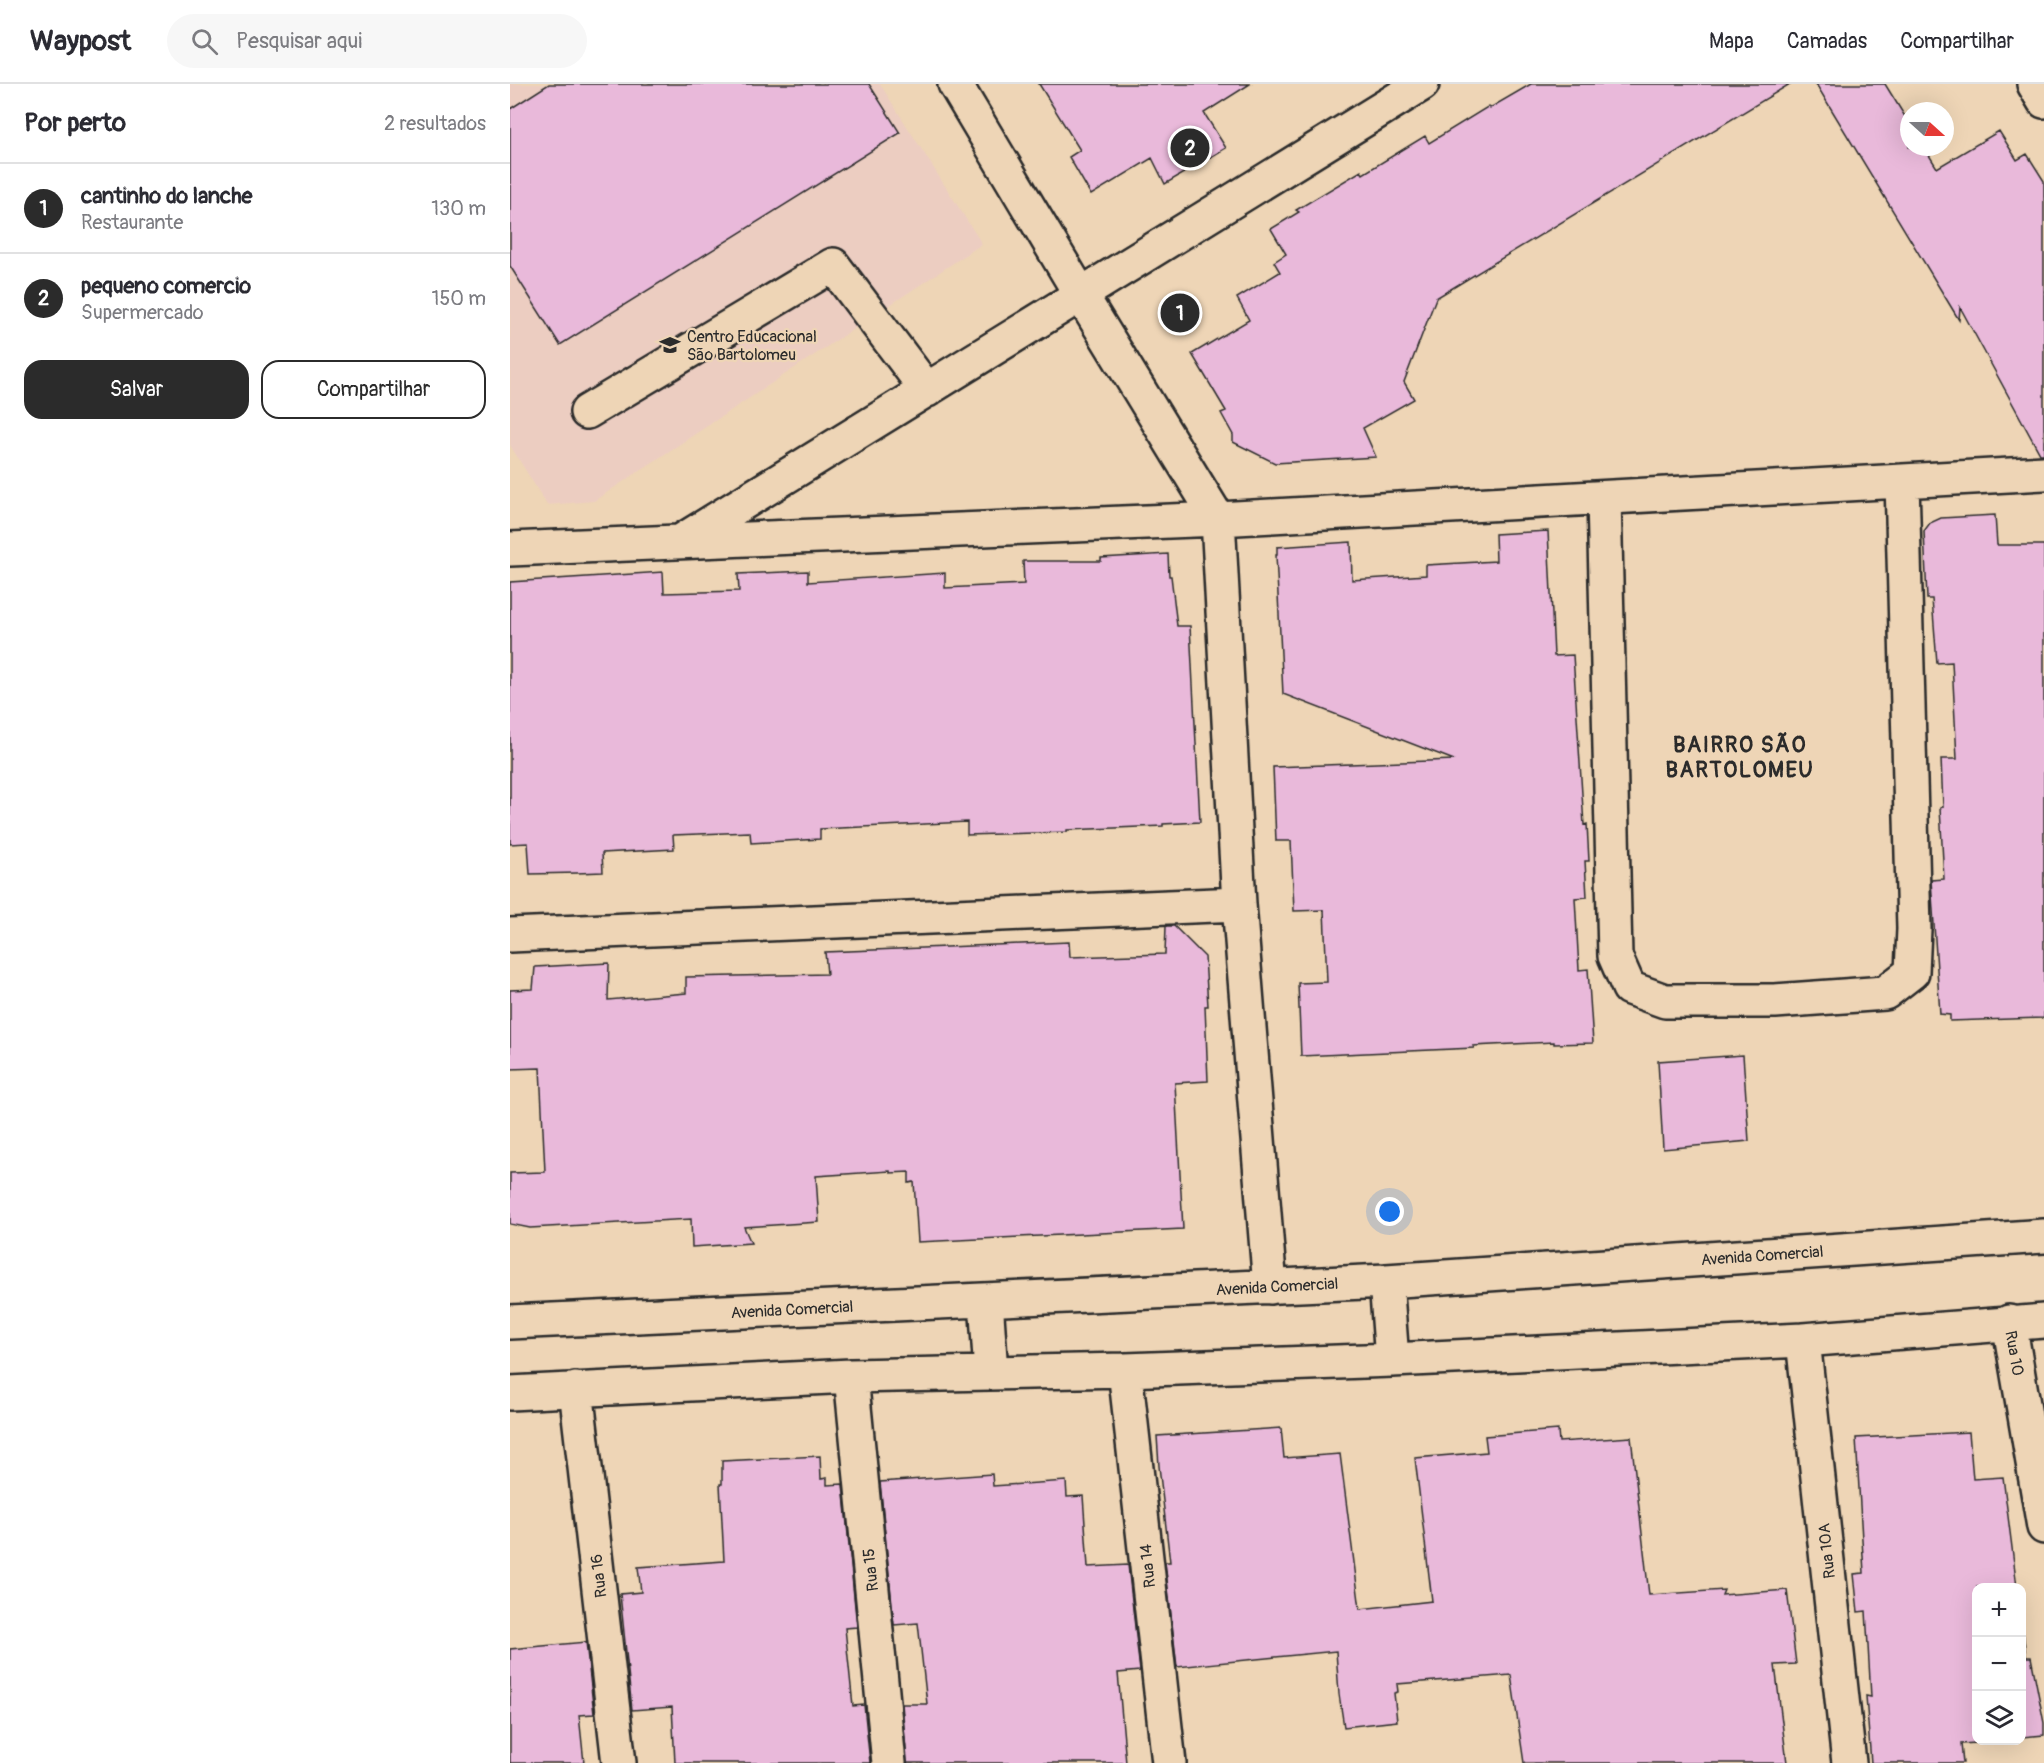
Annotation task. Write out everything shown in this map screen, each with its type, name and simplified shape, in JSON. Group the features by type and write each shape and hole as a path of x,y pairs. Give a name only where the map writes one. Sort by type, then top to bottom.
{"street":[{"path":"956,84 1218,519 1239,903 1269,1287"},
{"path":"681,542 1422,84"},
{"path":"2034,84 2044,101"},
{"path":"587,412 833,266 927,390"},
{"path":"510,549 1218,519 2044,473"},
{"path":"1604,498 1615,956 1629,988 1665,1001 1775,1001 1885,993 1912,972 1914,929 1902,481"},
{"path":"510,935 1239,903"},
{"name":"Avenida Comercial","path":"510,1322 1386,1281 2044,1236"},
{"path":"1386,1281 1392,1360"},
{"path":"986,1300 991,1373"},
{"path":"510,1393 851,1377 1392,1360 1803,1340 2044,1321"},
{"name":"Rua 10","path":"2009,1322 2044,1527"},
{"name":"Rua 10A","path":"1803,1340 1849,1763"},
{"name":"Rua 14","path":"1125,1370 1169,1763"},
{"name":"Rua 15","path":"851,1377 889,1763"},
{"name":"Rua 16","path":"576,1389 619,1763"}],"shaded area":[{"name":"Centro Educacional São Bartolomeu","path":"510,84 880,84 982,244 594,501 547,505 510,445"}],"building":[{"path":"549,84 869,84 900,133 560,345 510,266 510,109"},
{"path":"1039,84 1250,84 1204,113 1226,148 1165,184 1152,158 1091,195 1069,157 1080,150"},
{"path":"1531,84 1790,84 1436,298 1404,382 1414,399 1363,428 1376,457 1275,463 1233,442 1233,435 1221,413 1226,411 1192,354 1249,320 1237,298 1280,272 1274,262 1286,254 1271,229 1299,212 1296,210 1361,171 1363,174 1425,136 1429,143 1489,106 1490,108"},
{"path":"1816,84 1885,84 1900,108 1900,156 1930,156 1937,168 1999,131 2017,160 2027,154 2044,181 2044,454 2040,454 1960,307 1959,320"},
{"path":"1995,515 1997,545 2044,545 2044,1018 1950,1021 1950,1015 1940,1014 1931,880 1944,879 1940,808 1943,807 1941,759 1957,759 1952,662 1937,663 1932,599 1927,599 1924,531 1930,523 1941,518"},
{"path":"1548,531 1554,656 1573,655 1584,825 1587,824 1589,861 1585,861 1587,897 1575,898 1579,970 1588,969 1593,1043 1554,1044 1554,1042 1301,1056 1298,983 1327,982 1324,910 1294,911 1291,841 1276,841 1273,767 1454,760 1283,694 1277,547 1351,542 1352,580 1426,575 1426,565 1496,561 1495,534"},
{"path":"1168,554 1177,626 1190,626 1200,822 1067,830 1067,832 967,835 967,822 820,829 820,839 751,843 750,832 673,835 674,849 602,853 603,872 577,873 530,874 528,843 510,844 510,582 663,572 664,593 739,591 738,574 808,571 808,582 945,573 945,588 1024,584 1023,561 1101,561 1101,558"},
{"path":"1166,926 1174,926 1205,957 1208,1006 1205,1006 1208,1081 1175,1083 1183,1229 918,1242 914,1182 909,1183 909,1172 890,1173 890,1171 816,1176 819,1222 744,1227 751,1243 692,1247 691,1219 530,1228 510,1224 510,1173 545,1172 540,1068 510,1069 510,990 533,989 535,967 609,963 608,1000 686,993 686,977 827,974 825,952 1069,942 1070,957 1165,954"},
{"path":"1743,1055 1749,1141 1663,1149 1658,1061"},
{"path":"1281,1428 1284,1458 1340,1454 1360,1609 1432,1601 1415,1458 1487,1452 1485,1436 1558,1430 1559,1442 1631,1437 1649,1595 1724,1590 1722,1595 1787,1590 1796,1664 1775,1665 1787,1763 1524,1763 1511,1675 1397,1684 1398,1692 1394,1693 1397,1721 1344,1727 1336,1651 1177,1667 1165,1562 1170,1562 1157,1436"},
{"path":"1969,1432 1973,1479 2003,1477 2016,1583 1972,1583 1972,1743 1961,1744 1963,1763 1871,1763 1866,1696 1871,1697 1866,1611 1858,1612 1854,1574 1864,1573 1856,1438"},
{"path":"820,1456 821,1479 827,1478 827,1485 843,1484 857,1627 845,1628 853,1706 864,1705 870,1763 675,1763 672,1707 632,1710 620,1594 641,1592 638,1567 724,1561 720,1484 722,1484 722,1461"},
{"path":"992,1474 993,1486 1066,1481 1067,1497 1083,1496 1088,1567 1128,1565 1140,1671 1118,1673 1126,1763 907,1763 902,1704 927,1704 918,1623 894,1625 880,1482"},
{"path":"586,1642 594,1714 579,1715 584,1763 510,1763 510,1649"},
{"path":"2026,1657 2031,1657 2044,1723 2044,1735 2026,1737"}],"place":[{"name":"pequeno comercio","path":"1190,148"},
{"name":"cantinho do lanche","path":"1180,313"},
{"name":"Centro Educacional São Bartolomeu","path":"670,345"}],"district":[{"name":"BAIRRO SÃO BARTOLOMEU","path":"1740,756"}]}
